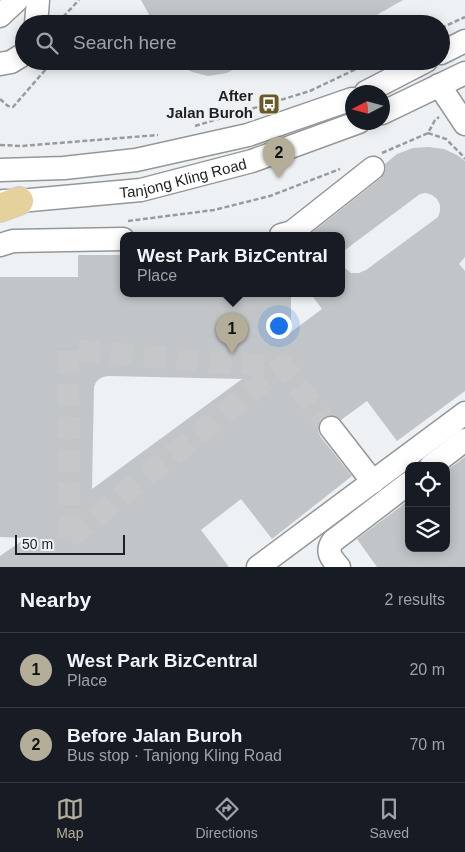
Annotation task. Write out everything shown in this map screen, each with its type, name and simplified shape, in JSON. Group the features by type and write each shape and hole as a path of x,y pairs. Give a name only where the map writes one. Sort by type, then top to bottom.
{"street":[{"path":"0,16 17,0"},
{"path":"37,15 38,0"},
{"path":"450,49 465,41"},
{"path":"0,64 15,60"},
{"path":"380,85 409,70"},
{"path":"390,109 465,73"},
{"path":"439,85 465,124"},
{"name":"Tanjong Kling Road","path":"0,170 64,168 136,160 248,135 345,100"},
{"name":"Tanjong Kling Road","path":"6,203 141,190 252,161 345,127"},
{"path":"292,232 374,162"},
{"path":"0,246 13,241 121,230"},
{"path":"258,567 465,413"},
{"path":"331,428 373,482"},
{"path":"436,462 465,440"},
{"path":"339,567 329,554 330,544 405,486"}],"path":[{"path":"65,15 78,0"},
{"path":"450,24 465,17"},
{"path":"0,99 8,106 13,107 45,70"},
{"path":"189,128 310,91 354,70"},
{"path":"374,162 428,133 435,120 452,105"},
{"path":"428,133 446,139 465,159"},
{"path":"0,145 21,146 161,135"},
{"path":"121,230 270,196 340,169"}],"building":[{"path":"141,0 403,0 377,15 149,15"},
{"path":"188,70 232,70 227,73 208,76"},
{"path":"429,147 444,149 465,161 465,257 459,264 465,271 465,391 397,441 367,401 341,420 329,415 323,417 318,430 320,436 352,476 272,539 241,499 201,530 229,567 0,567 0,556 26,538 0,537 0,277 78,277 78,255 120,255 120,297 291,297 291,332 322,309 313,297 345,297 345,268 351,273 359,273 366,270 438,217 440,205 437,199 426,193 420,194 345,250 345,232 313,232 381,178 385,172 385,164 397,154 413,148","holes":["109,376 242,379 92,489 94,387 99,379"]},
{"path":"465,457 465,567 377,567 357,539 405,503 405,552 450,552 450,468"}],"tunnel":[{"path":"69,538 68,350 283,366 331,428"},
{"path":"69,538 283,366"}],"place":[{"name":"After Jalan Buroh","path":"269,104"},
{"name":"Before Jalan Buroh","path":"279,178"},
{"name":"West Park BizCentral","path":"232,354"}]}
